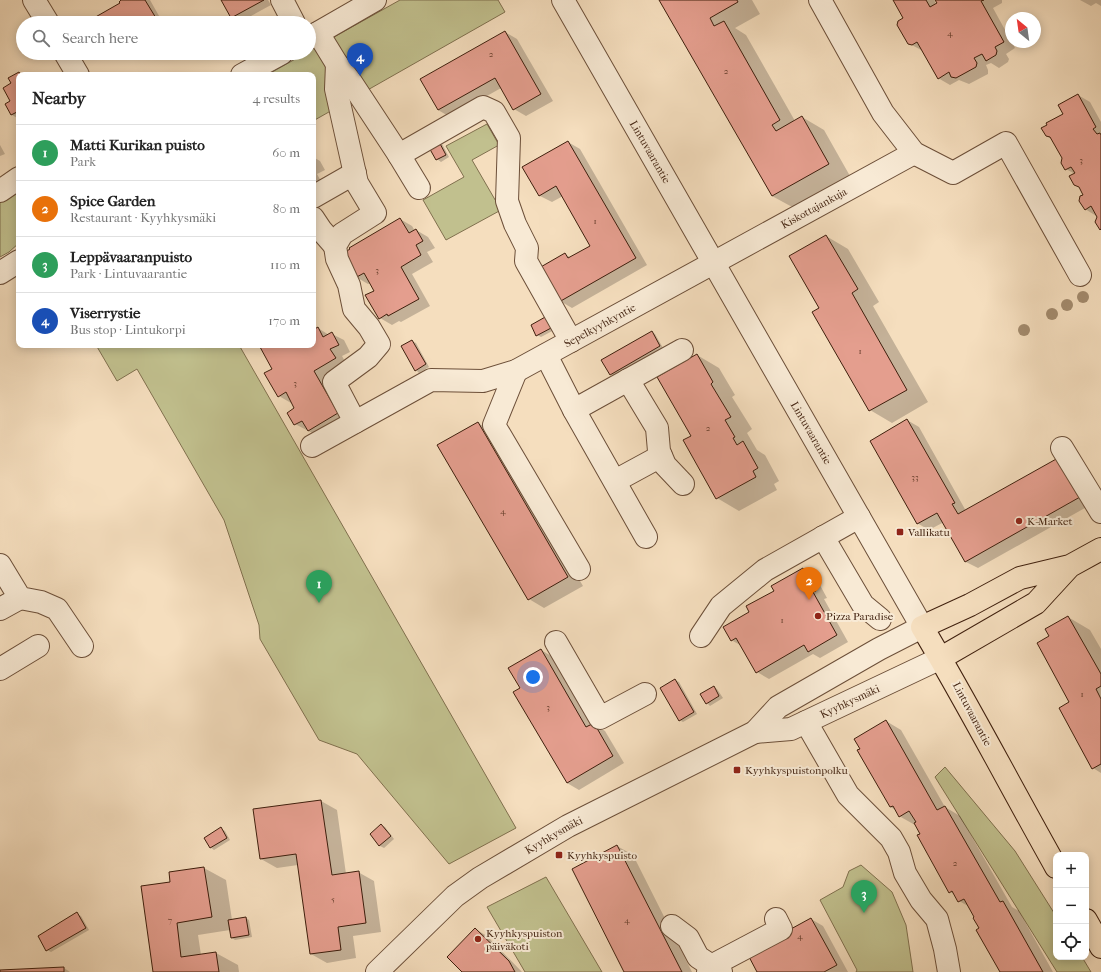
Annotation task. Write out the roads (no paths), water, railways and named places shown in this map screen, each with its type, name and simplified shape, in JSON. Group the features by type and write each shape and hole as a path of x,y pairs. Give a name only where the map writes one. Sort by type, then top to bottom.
{"main road":[{"path":"922,627 970,605 1020,578 1070,566 1101,549"},
{"path":"940,658 1036,603 1070,566"},
{"name":"Lintuvaarantie","path":"922,627 1053,862"},
{"path":"1088,924 1101,947"}],"street":[{"path":"34,0 44,16"},
{"path":"282,0 290,16"},
{"path":"316,33 351,6 376,0"},
{"name":"Lintuvaarantie","path":"563,0 922,627"},
{"path":"826,2 883,113 914,153 953,173 1006,143 1080,275"},
{"path":"316,39 351,82 419,188"},
{"path":"69,60 76,72"},
{"path":"247,72 269,60"},
{"path":"335,246 342,234 375,213 357,183 336,89 337,64"},
{"path":"399,155 483,107 494,112 509,138 507,201 515,224 526,248 526,261 571,341"},
{"name":"Kiskottajankuja","path":"713,263 914,153"},
{"path":"316,195 355,174"},
{"path":"0,191 16,180"},
{"path":"316,222 335,246 337,259 349,285 354,308 369,327 379,344 368,357 334,382 355,422"},
{"path":"0,273 16,263"},
{"name":"Sepelkyyhkyntie","path":"312,446 431,380 483,381 516,371 713,263"},
{"path":"574,410 682,350"},
{"path":"546,355 574,410 646,537"},
{"path":"516,371 494,425 579,569"},
{"path":"628,380 657,428 659,451 665,465 683,484"},
{"path":"1062,448 1101,512"},
{"path":"615,481 661,456"},
{"path":"701,636 721,606 765,570 859,517"},
{"path":"823,537 863,605 880,619"},
{"path":"0,565 20,598"},
{"path":"0,609 20,598 41,602 57,609 82,646"},
{"name":"Kyyhkysmäki","path":"377,972 455,896 480,878 568,826 754,732 778,708 879,649 922,627"},
{"path":"556,642 600,718 645,694"},
{"path":"0,669 38,646"},
{"name":"Kyyhkysmäki","path":"754,732 791,729 940,658"},
{"path":"806,722 848,795 891,838 899,852 905,873 921,900 937,919 949,972"},
{"path":"672,926 688,938 698,957 714,970 781,929 776,919"}],"place":[{"name":"Viserrystie","path":"360,76"},
{"name":"K-Market","path":"1019,521"},
{"name":"Vallikatu","path":"900,532"},
{"name":"Spice Garden","path":"809,600"},
{"name":"Matti Kurikan puisto","path":"319,603"},
{"name":"Pizza Paradise","path":"818,616"},
{"name":"Kyyhkyspuistonpolku","path":"737,770"},
{"name":"Kyyhkyspuisto","path":"559,855"},
{"name":"Leppävaaranpuisto","path":"864,913"},
{"name":"Kyyhkyspuiston päiväkoti","path":"478,939"}]}
